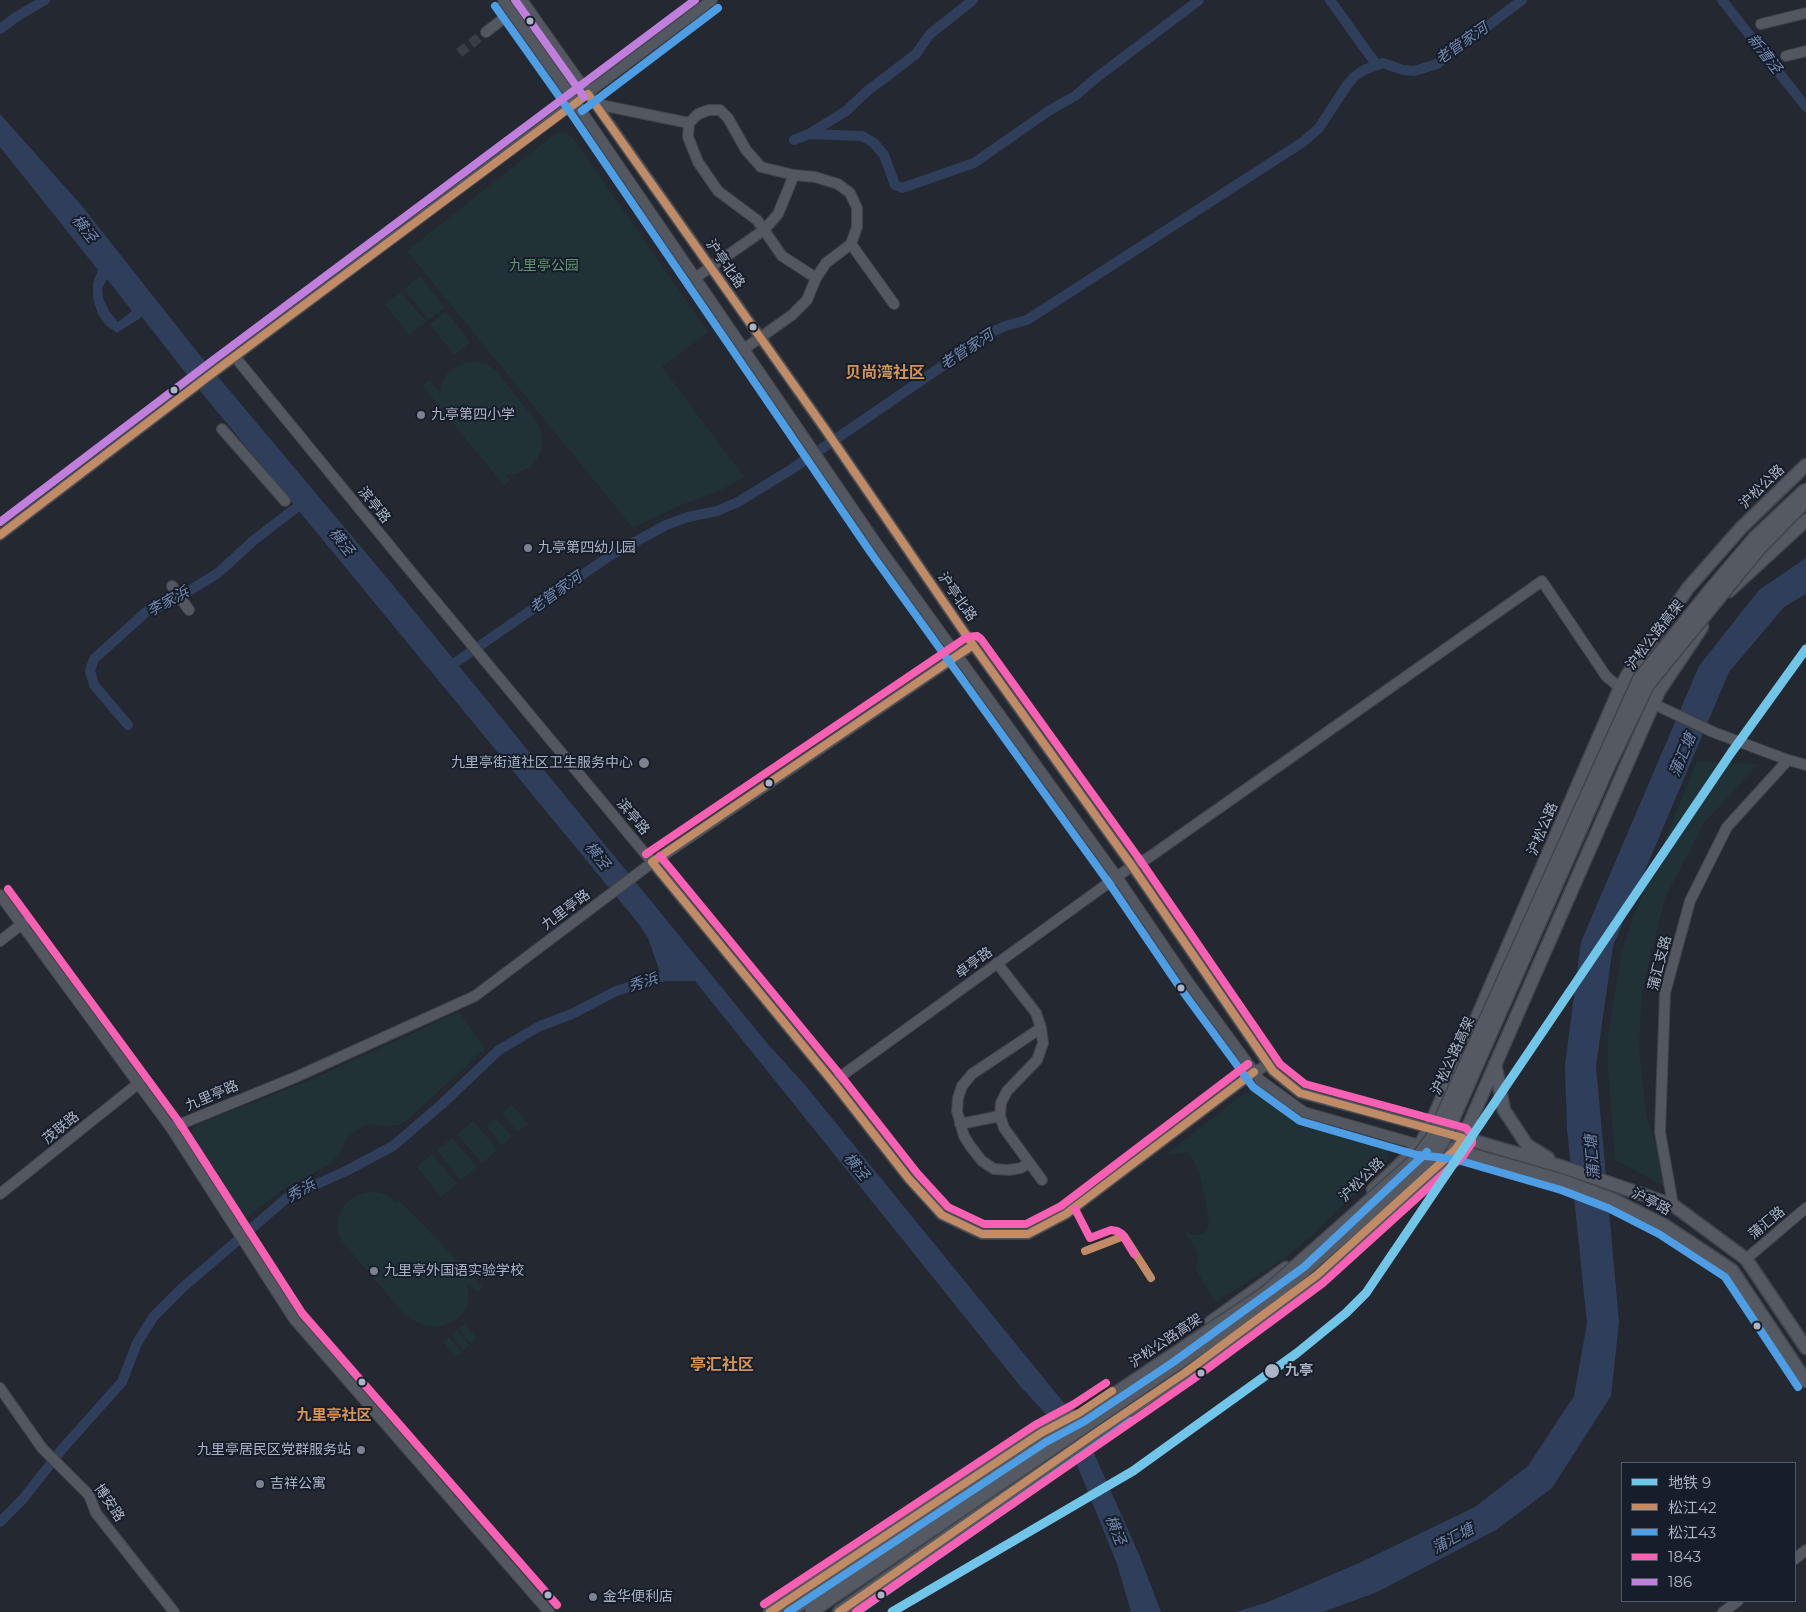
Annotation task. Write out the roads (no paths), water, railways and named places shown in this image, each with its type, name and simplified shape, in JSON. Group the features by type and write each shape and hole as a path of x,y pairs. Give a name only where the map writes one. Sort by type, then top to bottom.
{"main road":[{"name":"沪松公路","path":"770,1612 1042,1433 1079,1412 1166,1355 1297,1260 1420,1144 1430,1128 1620,688 1688,588 1742,528 1806,465"},
{"name":"沪松公路高架","path":"789,1612 1265,1292 1416,1159 1436,1128 1639,679 1755,537 1806,489"},
{"name":"沪松公路高架","path":"811,1612 1267,1303 1422,1169 1433,1157 1444,1140 1610,763 1648,685 1760,548 1806,501"},
{"path":"838,1612 1186,1372 1317,1275 1456,1149 1463,1138 1659,690 1719,601 1806,520"},
{"path":"1494,1064 1504,1110 1527,1145 1564,1167"},
{"name":"沪亭路","path":"1430,1128 1564,1167 1673,1205 1746,1259 1806,1348"},
{"name":"沪亭路","path":"1420,1144 1456,1149 1564,1182 1612,1199 1664,1225 1732,1270 1806,1381"}],"street":[{"path":"503,0 576,103 823,466 957,656 1117,877 1189,983 1260,1080 1304,1112 1420,1144"},
{"name":"沪亭北路","path":"522,0 825,429 973,645 1132,866 1273,1071 1300,1093 1430,1128"},
{"path":"0,535 218,369 712,0"},
{"path":"1761,24 1806,13"},
{"path":"486,32 499,22"},
{"path":"1786,56 1806,51"},
{"path":"596,104 689,123"},
{"path":"744,349 792,315 808,300 816,278 826,263 851,244 857,227 857,208 850,193 838,184 815,177 794,175 762,167 746,150 728,118 720,110 710,110 698,114 689,123 688,137 698,162 718,191 758,220 782,256 816,278"},
{"path":"695,278 764,230 778,214 794,175"},
{"path":"851,244 894,304"},
{"name":"滨亭路","path":"236,357 652,862 909,1179 942,1215 982,1234 1028,1234 1066,1214 1254,1072 1268,1064"},
{"path":"222,429 285,501"},
{"name":"卓亭路","path":"832,1082 1132,866 1148,858 1542,581 1606,676 1620,688"},
{"path":"172,586 189,610"},
{"name":"九里亭路","path":"171,1128 296,1077 475,996 652,862 973,645"},
{"path":"1620,688 1714,732 1788,760 1806,764"},
{"name":"蒲汇支路","path":"1673,1205 1660,1132 1665,993 1690,901 1727,827 1788,760"},
{"path":"0,895 171,1128 294,1319 550,1612"},
{"path":"0,941 22,923"},
{"path":"997,963 1036,1013 1041,1028 1043,1043 1037,1060 1007,1091 1001,1103 1000,1116 1004,1128 1042,1180"},
{"path":"1029,1163 1021,1168 1009,1170 994,1169 982,1161 971,1147 960,1124 958,1098 962,1086 972,1074 1041,1028"},
{"name":"茂联路","path":"0,1194 139,1083"},
{"path":"960,1124 1000,1116"},
{"name":"蒲汇路","path":"1746,1259 1806,1208"},
{"name":"博安路","path":"0,1388 42,1448 89,1495 96,1513 174,1612"},
{"path":"1796,1558 1806,1550"},
{"path":"1723,1612 1737,1602"}],"water":[{"name":"横泾","path":"0,114 82,206 198,353 392,584 767,1043 805,1085 1081,1424 1140,1557 1161,1612 1131,1612 1117,1564 1065,1435 1021,1387 695,981 663,981 648,938 638,923 188,376 142,317 117,333 107,326 98,314 93,298 93,283 98,270 0,147","holes":["107,279 132,311 118,322 109,311 103,298 102,288"]},
{"name":"蒲汇塘","path":"1806,558 1806,594 1784,607 1729,672 1613,946 1596,1066 1619,1322 1611,1396 1552,1488 1496,1530 1377,1592 1323,1612 1236,1612 1268,1602 1359,1563 1475,1507 1528,1466 1574,1396 1587,1323 1567,1129 1565,1065 1581,942 1699,666 1759,590"}],"waterway":[{"path":"0,29 45,0"},
{"path":"794,140 809,134 846,111 866,92 916,54 930,34 973,0"},
{"path":"809,134 862,136 874,143 884,155 895,185 902,188 974,163 1050,110 1075,96 1199,0"},
{"path":"1330,0 1376,64"},
{"name":"老管家河","path":"446,669 611,555 666,525 688,517 717,511 738,502 792,469 992,332 1027,320 1303,142 1319,128 1347,85 1364,70 1383,63 1403,70 1414,71 1437,64 1522,0"},
{"name":"新漕泾","path":"1722,0 1806,107"},
{"name":"李家浜","path":"128,725 94,685 90,671 94,659 146,612 171,602 218,573 253,541 306,500"},
{"name":"秀浜","path":"0,1522 23,1499 63,1448 122,1382 137,1343 154,1316 181,1289 288,1197 346,1171 393,1146 442,1104 499,1050 538,1027 574,1013 616,991 674,973"}],"tunnel":[{"path":"459,53 486,32"}],"metro line":[{"name":"9","path":"892,1612 1133,1471 1297,1353 1346,1313 1366,1293 1731,753 1806,649"}],"place":[{"name":"九亭第四小学","path":"421,415"},
{"name":"九亭第四幼儿园","path":"528,548"},
{"name":"九里亭街道社区卫生服务中心","path":"644,763"},
{"name":"九里亭外国语实验学校","path":"374,1271"},
{"name":"九亭","path":"1272,1371"},
{"name":"九里亭居民区党群服务站","path":"361,1450"},
{"name":"吉祥公寓","path":"260,1484"},
{"name":"金华便利店","path":"593,1597"}],"district":[{"name":"贝尚湾社区","path":"885,373"},
{"name":"亭汇社区","path":"722,1365"},
{"name":"九里亭社区","path":"334,1416"}],"park label":[{"name":"九里亭公园","path":"544,266"}]}
